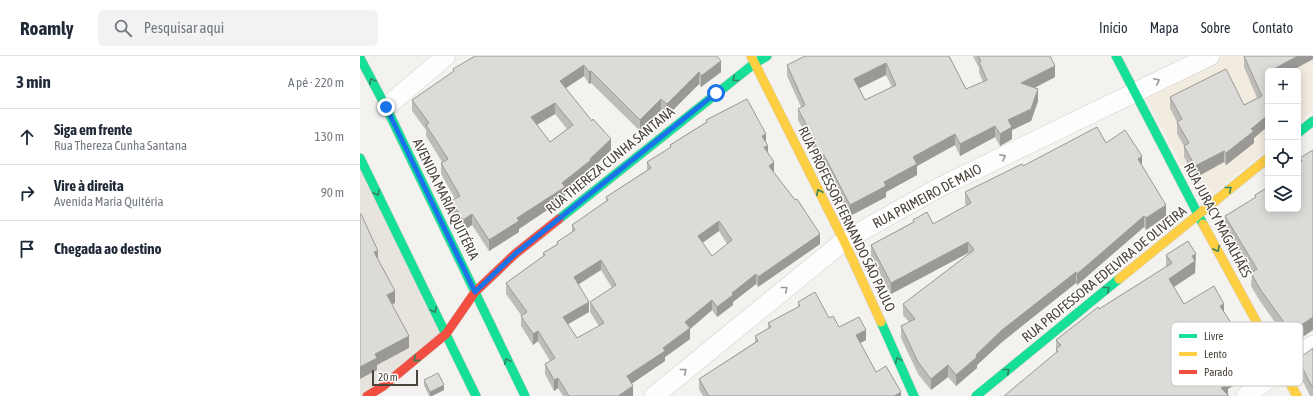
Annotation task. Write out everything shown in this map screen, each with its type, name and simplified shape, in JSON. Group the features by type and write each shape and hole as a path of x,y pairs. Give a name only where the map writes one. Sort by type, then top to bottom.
{"street":[{"path":"386,107 446,56"},
{"name":"RUA THEREZA CUNHA SANTANA","path":"367,396 382,387 446,334 475,292 515,254 753,60 767,56"},
{"name":"RUA JURACY MAGALHÃES","path":"1116,56 1136,91 1198,214 1257,322"},
{"name":"RUA PRIMEIRO DE MAIO","path":"654,396 844,241 940,187 1210,56"},
{"name":"AVENIDA MARIA QUITÉRIA","path":"360,58 386,107 524,396"},
{"name":"RUA PROFESSOR FERNANDO SÃO PAULO","path":"753,60 844,241 914,396"},
{"path":"1301,131 1313,121"},
{"path":"360,158 476,396"},
{"name":"RUA PROFESSORA EDELVIRA DE OLIVEIRA","path":"976,396 1265,160"},
{"path":"1303,353 1313,345"},
{"path":"1246,396 1259,386"},
{"name":"RUA JURACY MAGALHÃES","path":"1291,386 1297,396"}],"shaded area":[{"path":"1222,56 1313,56 1313,110 1301,120 1301,68 1265,68 1265,150 1202,203 1143,93"},
{"path":"360,161 444,334 360,396"}],"building":[{"path":"475,56 717,56 721,61 701,76 699,72 667,104 661,99 640,120 591,71 589,72 584,65 560,81 592,121 593,119 611,139 590,159 591,160 562,183 565,187 517,218 519,221 489,240 472,214 463,220 451,201 460,196 441,163 448,159 426,125 429,123 412,100 454,71 453,69","holes":["555,103 573,125 550,142 531,117"]},
{"path":"805,56 949,56 966,89 987,80 978,56 1050,56 1055,66 1021,83 1038,89 1031,109 1008,120 1012,127 1000,134 995,126 960,144 955,134 913,157 917,164 884,182 886,186 850,205 824,155 821,156 814,142 815,141 798,109 805,105 787,65","holes":["886,63 896,85 865,100 854,79"]},
{"path":"1244,56 1298,56 1276,68 1265,68 1265,117 1251,129 1254,131 1226,153 1224,151 1195,166 1184,146 1189,143 1177,122 1182,119 1170,97 1226,69 1244,105 1262,96"},
{"path":"747,99 766,134 762,136 768,146 764,147 774,162 769,166 795,200 797,199 820,234 758,277 756,274 717,307 712,300 685,322 690,328 663,348 665,351 627,376 633,386 618,396 569,396 558,378 554,380 545,364 555,358 538,331 533,334 521,316 527,312 506,283 545,255 543,253 558,244 557,242 575,230 572,225 608,200 606,197 651,168 647,162 671,147 670,145 707,122 706,120","holes":["719,221 732,240 712,256 698,236","601,260 616,285 590,302 604,323 577,338 563,317 589,302 574,277"]},
{"path":"1097,127 1106,143 1125,130 1142,156 1138,159 1166,205 1146,218 1144,216 1077,274 1076,272 1002,330 976,355 977,357 956,375 948,365 931,379 918,362 901,326 915,319 903,304 974,250 968,242 891,283 871,245 914,222 913,220 927,212 933,224 971,203 965,192 1022,164 1023,166"},
{"path":"1313,150 1313,317 1303,324 1303,322 1284,322 1260,289 1251,273 1257,269 1225,216 1256,197 1255,195 1265,189 1265,212 1301,212 1301,157"},
{"path":"360,214 378,251 374,252 395,291 387,295 409,336 375,354 377,358 360,367"},
{"path":"1188,241 1196,254 1192,256 1195,261 1169,279 1184,304 1214,286 1224,304 1220,306 1230,322 1171,322 1171,386 1224,386 1221,388 1229,396 1004,396 1058,351 1056,349 1061,345 1056,340 1098,307 1099,309 1172,263 1166,255"},
{"path":"815,292 829,318 833,316 839,327 859,317 866,330 856,335 876,372 886,366 901,392 894,396 709,396 699,379 758,341 755,336 771,327 768,323 800,306 798,302"},
{"path":"1313,348 1313,388 1303,369 1303,355"},
{"path":"438,373 444,385 430,392 424,380"}],"traffic: fast":[{"path":"559,219 755,63 767,56"},
{"path":"1116,56 1203,224"},
{"path":"360,58 386,107 525,396"},
{"path":"1301,131 1313,121"},
{"path":"360,158 476,396"},
{"path":"976,396 1119,279"},
{"path":"881,322 914,396"}],"traffic: slow":[{"path":"751,56 844,241 881,322"},
{"path":"1119,279 1265,160"},
{"path":"1203,224 1257,322"},
{"path":"1292,386 1297,396"}],"traffic: jam":[{"path":"367,396 382,387 446,334 475,292 515,254 559,219"}],"route":[{"path":"386,107 475,292 515,254 716,93"}]}
